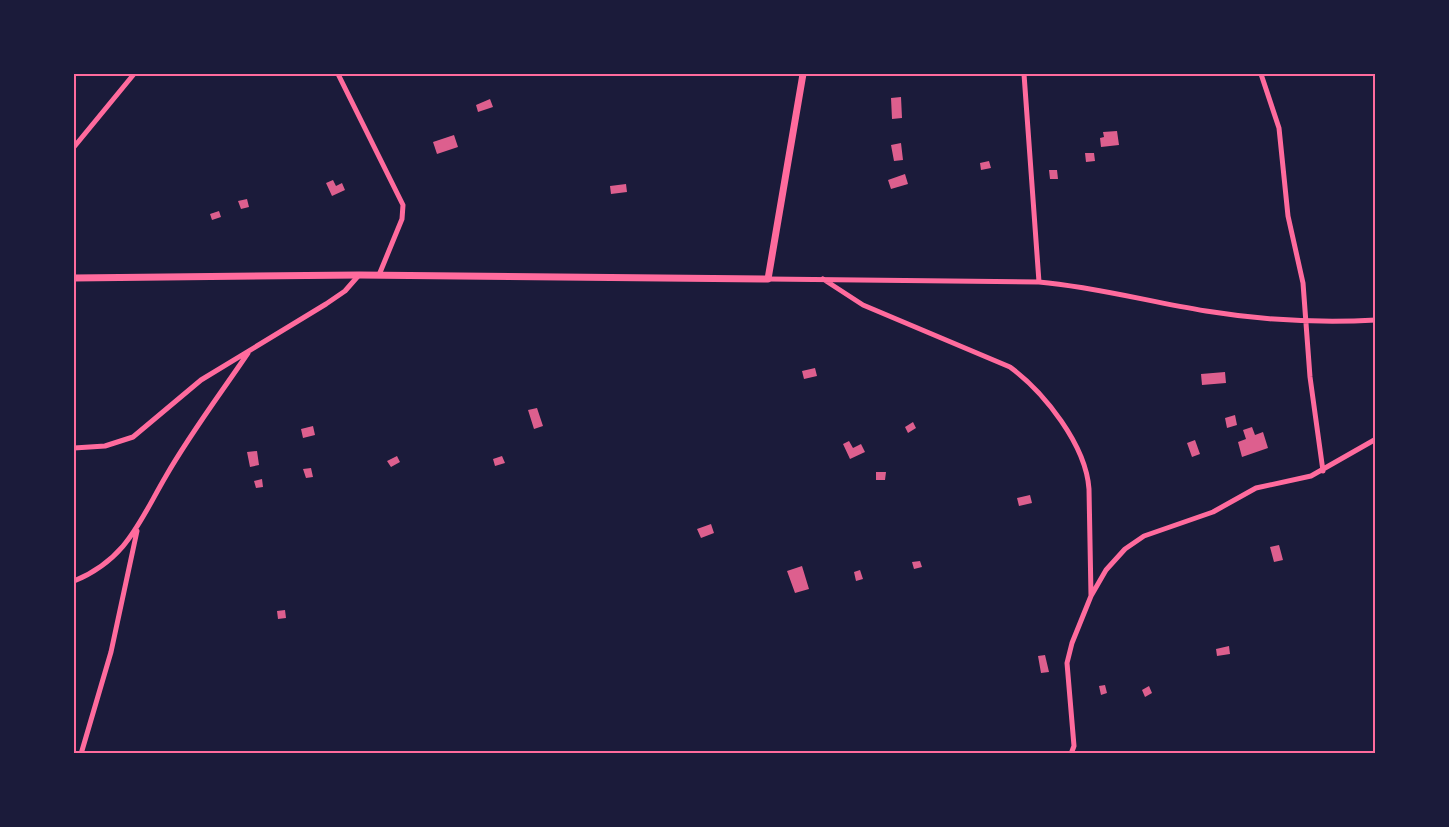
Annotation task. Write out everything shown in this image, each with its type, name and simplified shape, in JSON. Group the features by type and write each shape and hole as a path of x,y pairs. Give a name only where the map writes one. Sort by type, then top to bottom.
{"street":[{"path":"74,147 134,74"},
{"path":"338,74 404,205 402,219 379,275"},
{"path":"768,279 803,74"},
{"path":"1024,74 1040,282"},
{"path":"1261,74 1279,128 1288,216 1303,283 1310,377 1323,471"},
{"path":"74,448 105,446 133,437 201,380 326,304 345,291 359,275"},
{"path":"74,278 379,275 1040,282 1076,285 1206,311 1343,322 1376,320"},
{"path":"823,279 864,306 995,359 1023,377 1045,401 1072,438 1088,472 1091,596"},
{"path":"81,753 111,652 137,530 166,476 250,351"},
{"path":"1071,753 1074,746 1067,663 1071,643 1091,596 1106,570 1125,549 1165,526 1213,512 1256,488 1302,479 1323,471 1376,439"},
{"path":"74,581 95,571 137,530"}],"building":[{"path":"901,97 902,118 892,119 891,98"},
{"path":"490,99 493,107 478,112 476,105"},
{"path":"1117,131 1119,145 1101,147 1100,138 1104,137 1103,132"},
{"path":"454,135 458,147 437,154 433,142"},
{"path":"901,143 903,160 894,161 891,145"},
{"path":"1085,153 1094,153 1095,161 1086,162"},
{"path":"989,161 991,168 981,170 980,163"},
{"path":"1049,170 1057,170 1058,179 1050,179"},
{"path":"905,174 908,184 891,189 888,180"},
{"path":"333,180 336,186 342,183 345,190 332,196 326,183"},
{"path":"626,184 627,192 611,194 610,186"},
{"path":"247,199 249,207 241,209 238,201"},
{"path":"219,211 221,217 212,220 210,214"},
{"path":"815,368 817,376 804,379 802,371"},
{"path":"1225,372 1226,383 1202,385 1201,374"},
{"path":"537,408 543,426 534,429 528,410"},
{"path":"1235,415 1237,425 1227,428 1225,418"},
{"path":"913,422 916,428 908,433 905,427"},
{"path":"313,426 315,435 303,438 301,429"},
{"path":"1252,427 1255,435 1263,432 1268,448 1242,457 1238,442 1246,439 1243,430"},
{"path":"1195,440 1200,454 1192,457 1187,443"},
{"path":"849,441 853,448 861,444 865,452 850,459 843,444"},
{"path":"257,451 259,465 250,467 247,452"},
{"path":"397,456 400,462 391,467 387,461"},
{"path":"502,456 505,463 495,466 493,459"},
{"path":"311,468 313,477 306,478 303,469"},
{"path":"876,472 886,472 885,480 876,480"},
{"path":"262,479 263,487 256,488 254,481"},
{"path":"1030,495 1032,503 1019,506 1017,498"},
{"path":"711,524 714,533 701,538 697,529"},
{"path":"1279,545 1283,560 1274,562 1270,547"},
{"path":"920,561 922,567 914,569 912,562"},
{"path":"802,566 809,589 795,593 787,571"},
{"path":"860,570 863,579 856,581 854,572"},
{"path":"285,610 286,618 278,619 277,611"},
{"path":"1229,646 1230,654 1217,656 1216,649"},
{"path":"1045,655 1049,672 1041,673 1038,656"},
{"path":"1105,685 1107,693 1101,695 1099,686"},
{"path":"1149,686 1152,693 1145,697 1142,690"}]}
